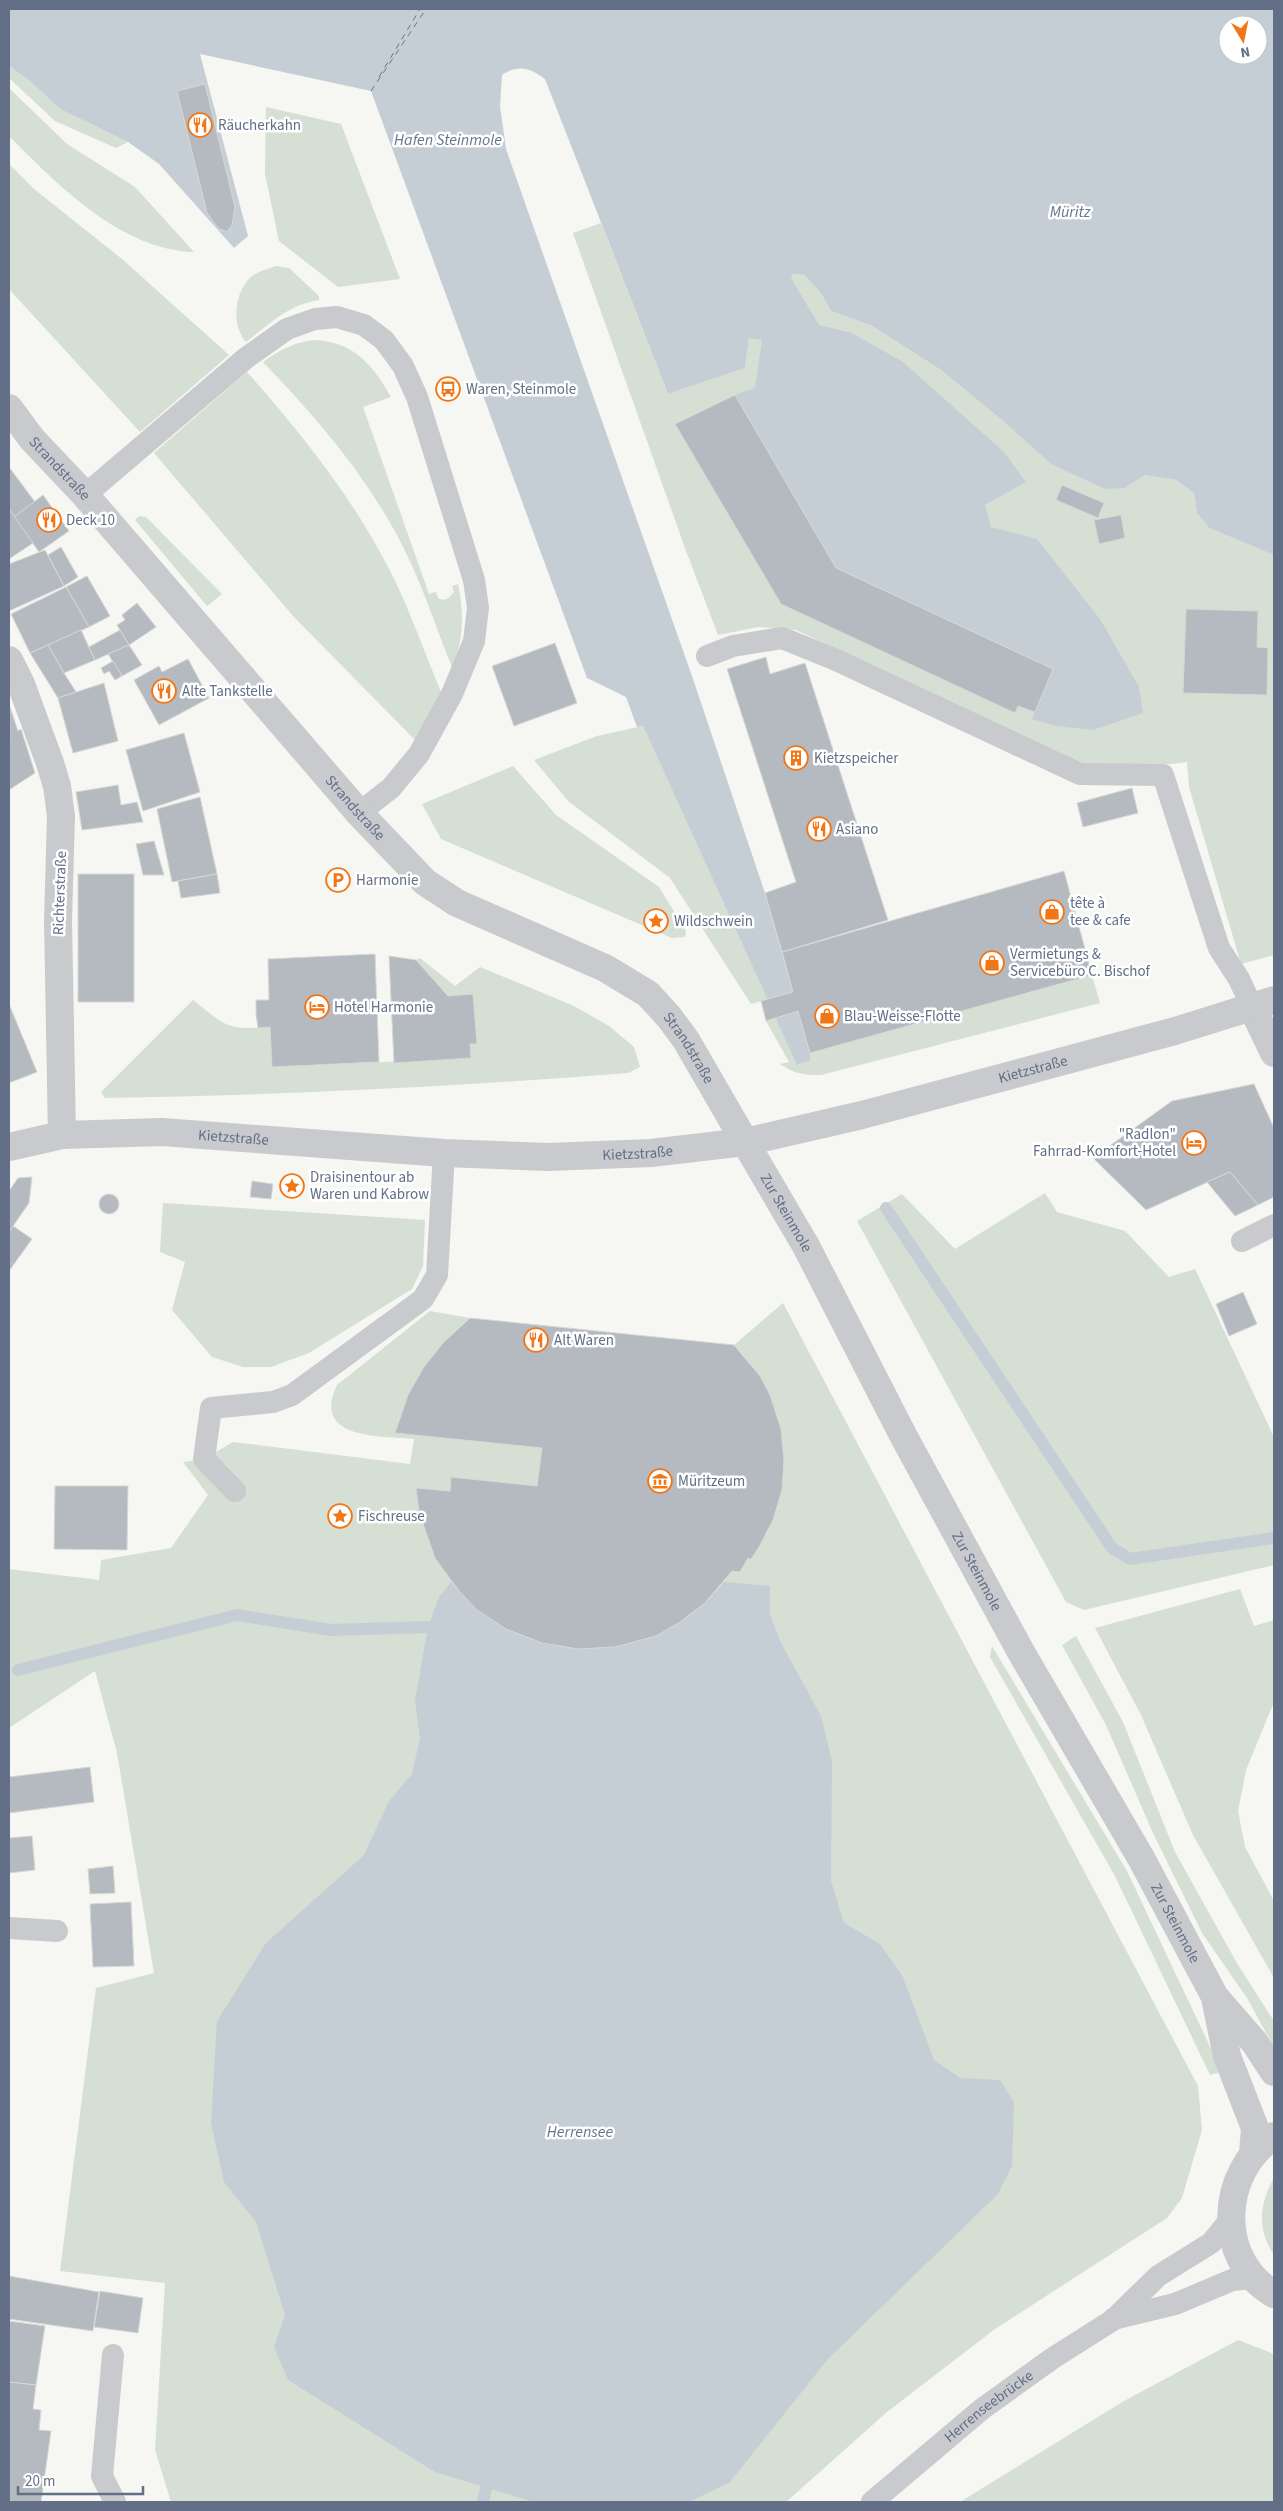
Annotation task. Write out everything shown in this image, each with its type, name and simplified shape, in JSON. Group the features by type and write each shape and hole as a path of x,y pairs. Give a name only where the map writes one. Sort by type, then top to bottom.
{"street":[{"name":"Strandstraße","path":"9,408 32,439 85,494 359,813 424,882 457,903 605,968 648,994 669,1017 686,1040 745,1142"},
{"name":"Richterstraße","path":"9,660 21,684 50,763 57,786 61,816 58,921 62,1135"},
{"path":"1263,1004 1274,1053"},
{"name":"Kietzstraße","path":"9,1147 62,1135 162,1132 444,1152 548,1157 651,1153 745,1142 878,1111 1175,1031 1263,1004"},
{"name":"Zur Steinmole","path":"745,1142 806,1246 909,1445 1021,1652 1141,1858 1215,1997 1256,2043 1274,2072"},
{"name":"Zur Steinmole","path":"1215,1997 1227,2056 1255,2128 1254,2153"},
{"path":"1264,2286 1239,2254 1234,2241 1230,2220 1232,2196 1240,2173 1254,2153 1274,2136"}],"lane":[{"path":"85,494 246,358 288,329 315,319 338,317 364,325 384,340 403,366 417,397 474,580 478,608 474,641 452,694 419,754 391,788 359,813"},
{"path":"707,656 733,646 782,638 834,659 1080,774 1163,775 1219,948 1239,979 1263,1004"},
{"path":"235,1491 204,1459 211,1408 273,1402 292,1395 423,1299 437,1275 444,1152"},
{"path":"1242,1240 1274,1226"},
{"path":"9,1928 57,1932"},
{"name":"Herrenseebrücke","path":"872,2502 982,2409 1053,2358 1112,2320 1158,2276 1212,2243 1230,2220"},
{"name":"Herrenseebrücke","path":"1112,2320 1175,2304 1232,2280 1264,2286"},
{"path":"113,2355 102,2476 115,2502"}],"shaded area":[{"path":"9,66 30,81 60,109 128,142 116,148 55,121 9,78"},
{"path":"9,88 67,144 135,187 194,252 167,248 141,240 116,227 92,212 48,175 9,136"},
{"path":"266,107 341,124 400,279 338,287 279,241 265,174"},
{"path":"9,164 34,189 122,259 229,355 140,432 9,289"},
{"path":"601,223 668,394 745,368 749,338 791,278 795,274 804,275 820,292 831,311 872,326 941,370 1003,421 1051,464 1125,488 1145,475 1176,480 1194,493 1197,513 1209,528 1274,555 1274,955 1241,964 1189,787 1187,762 1152,766 1084,766 796,630 759,627 718,635 685,548 573,233"},
{"path":"276,266 289,268 319,296 319,300 308,302 289,310 246,342 238,328 237,320 236,311 240,294 251,277"},
{"path":"313,340 327,341 339,345 360,356 376,374 391,397 363,407 429,594 436,592 438,598 449,598 454,592 452,586 458,584 462,626 459,647 452,667 414,570 378,503 343,453 263,362 286,348"},
{"path":"247,372 323,464 357,513 373,539 402,596 442,694 417,742 294,617 154,453"},
{"path":"139,516 146,517 222,594 207,606 135,520"},
{"path":"643,726 767,999 751,1004 670,878 568,801 534,760 597,736"},
{"path":"513,766 556,815 659,887 686,931 685,937 672,938 441,839 422,804"},
{"path":"420,958 455,986 480,967 574,1006 609,1026 634,1047 640,1067 628,1073 367,1090 105,1098 101,1092 193,1000 228,1025 244,1028 270,1027 272,1067 471,1058 470,1044 477,1044 473,994 448,996 416,960"},
{"path":"1092,975 1100,1003 821,1075 800,1073 780,1064 789,1062 766,1021 776,1018 798,1065 810,1061 810,1053"},
{"path":"1045,1193 1057,1212 1125,1231 1169,1277 1195,1269 1274,1437 1274,1565 1084,1610 1066,1602 857,1221 902,1194 955,1249"},
{"path":"163,1203 425,1220 423,1266 412,1289 309,1353 271,1367 243,1367 212,1357 172,1310 185,1262 160,1252"},
{"name":"Müritzeum","path":"783,1303 1198,2086 1202,2130 1182,2198 1167,2218 995,2329 887,2412 786,2502 171,2502 155,2450 165,2283 60,2271 96,1988 154,1973 117,1753 95,1671 9,1728 9,1569 99,1580 101,1560 171,1548 208,1495 183,1462 204,1459 233,1442 410,1464 414,1439 368,1435 353,1431 341,1425 333,1416 331,1403 337,1385 430,1311 470,1318 444,1342 423,1370 407,1400 396,1433 542,1448 537,1486 452,1477 450,1491 416,1488 431,1545 460,1591 498,1624 544,1643 593,1649 643,1639 690,1613 732,1571 740,1572 767,1532 778,1504 783,1477 783,1448 778,1421 768,1394 753,1369 734,1345"},
{"path":"1240,1589 1254,1626 1274,1620 1274,1702 1246,1770 1238,1811 1245,1847 1274,1901 1274,1978 1193,1835 1141,1715 1095,1628"},
{"path":"1076,1636 1123,1722 1175,1852 1238,1965 1274,2021 1274,2047 1247,1998 1202,1933 1153,1833 1106,1725 1062,1645"},
{"path":"992,1646 1127,1871 1222,2072 1210,2075 1115,1876 990,1657"},
{"path":"1274,2178 1274,2255 1265,2236 1262,2217 1265,2197"},
{"path":"1238,2340 1274,2354 1274,2502 960,2502 1124,2401"}],"water":[{"name":"Müritz","path":"9,9 1274,9 1274,555 1209,528 1197,513 1194,493 1176,480 1145,475 1125,488 1105,489 1051,464 1003,421 941,370 872,326 831,311 820,292 804,275 794,274 791,278 819,325 852,333 903,362 1005,453 1026,482 985,505 991,527 1037,539 1100,619 1139,687 1143,713 1093,730 1056,726 1032,719 1053,669 836,568 735,395 755,388 762,340 749,338 745,368 668,394 545,79 534,72 524,69 513,69 502,75 500,106 506,149 692,676 765,893 810,1053 810,1061 797,1065 643,726 637,727 626,697 587,678 371,91 200,54 248,236 234,248 159,164 128,142 60,109 30,81 9,66"},
{"name":"Herrensee","path":"451,1582 480,1611 513,1632 550,1644 588,1648 626,1644 663,1632 696,1611 724,1582 770,1586 770,1614 780,1641 821,1716 832,1761 831,1881 844,1923 880,1944 903,1977 934,2060 960,2078 1000,2080 1014,2102 1012,2166 998,2194 828,2359 730,2482 689,2502 534,2502 435,2472 288,2380 274,2347 285,2315 256,2222 224,2182 211,2123 217,2021 266,1943 364,1855 389,1801 412,1774 420,1738 415,1701 428,1627 439,1597"}],"building":[{"name":"Räucherkahn","path":"205,84 235,207 232,225 227,232 218,228 207,213 177,91"},
{"path":"735,395 836,568 1053,669 1035,712 1018,706 1015,713 781,604 675,424"},
{"path":"9,467 35,502 14,517 9,509"},
{"path":"1062,485 1104,503 1098,518 1056,500"},
{"path":"43,495 69,531 39,552 14,517"},
{"path":"9,509 33,543 9,559"},
{"path":"1121,515 1125,538 1099,544 1094,520"},
{"path":"61,547 78,577 64,586 48,555"},
{"path":"45,550 64,586 9,611 9,564"},
{"path":"87,576 110,616 89,627 66,587"},
{"path":"66,587 89,627 30,653 11,614"},
{"path":"137,603 156,627 129,645 117,625 125,620 122,615"},
{"path":"1186,609 1258,611 1257,647 1268,648 1267,695 1183,693"},
{"path":"81,630 95,660 64,673 48,645"},
{"path":"120,630 129,645 95,660 89,647"},
{"path":"555,643 577,703 514,726 492,666"},
{"path":"48,645 76,692 58,698 30,653"},
{"path":"129,645 142,665 122,676 108,654"},
{"name":"Kietzspeicher","path":"766,657 770,674 805,663 888,920 782,952 765,893 796,882 727,669"},
{"path":"188,659 209,698 159,725 134,680 159,666 162,672"},
{"path":"113,661 122,676 115,680 109,671 104,674 101,668"},
{"path":"104,683 118,741 73,753 58,698"},
{"path":"10,707 18,731 21,729 35,773 9,790"},
{"path":"184,733 200,792 143,811 126,750"},
{"path":"118,785 121,805 137,802 143,822 82,830 76,792"},
{"path":"1132,788 1138,813 1083,827 1077,803"},
{"path":"200,797 217,874 172,882 157,809"},
{"path":"154,841 164,875 143,875 136,844"},
{"path":"1064,871 1092,975 810,1053 798,1011 766,1021 761,1001 793,992 782,952"},
{"path":"78,874 134,874 134,1002 78,1002"},
{"path":"217,874 220,893 181,898 178,881"},
{"name":"Hotel Harmonie","path":"375,954 379,1062 272,1067 270,1027 258,1028 256,1014 256,1000 269,1000 268,959"},
{"path":"389,956 416,960 448,996 473,994 477,1044 470,1044 471,1058 394,1063"},
{"path":"9,1004 37,1072 9,1083"},
{"name":"\"Radlon\" Fahrrad-Komfort-Hotel","path":"1254,1084 1274,1128 1274,1197 1258,1205 1230,1172 1146,1210 1093,1158 1172,1101"},
{"path":"1230,1172 1258,1205 1235,1216 1207,1182"},
{"path":"32,1177 29,1203 9,1232 9,1191 18,1178"},
{"path":"252,1181 273,1184 271,1199 250,1197"},
{"path":"109,1194 116,1197 119,1204 116,1211 109,1214 102,1211 99,1204 102,1197"},
{"path":"13,1226 32,1239 9,1271 9,1232"},
{"path":"1243,1292 1257,1324 1229,1336 1216,1304"},
{"name":"Müritzeum","path":"470,1318 734,1345 760,1376 770,1395 781,1429 784,1461 782,1490 773,1520 759,1547 751,1559 748,1558 740,1572 732,1571 705,1603 680,1622 656,1636 615,1647 578,1649 542,1643 506,1629 477,1610 459,1591 435,1558 419,1512 416,1488 450,1491 451,1477 537,1486 542,1448 395,1433 408,1395 424,1367 443,1343"},
{"path":"55,1486 128,1486 127,1550 54,1549"},
{"path":"90,1767 94,1802 9,1813 9,1777"},
{"path":"32,1836 35,1870 9,1873 9,1838"},
{"path":"113,1866 115,1893 90,1894 88,1869"},
{"path":"131,1902 134,1966 93,1967 90,1904"},
{"path":"9,2276 99,2292 93,2331 9,2319"},
{"path":"100,2291 143,2298 138,2333 94,2327"},
{"path":"9,2321 45,2326 36,2385 9,2382"},
{"path":"9,2382 36,2385 33,2409 41,2410 39,2430 51,2431 41,2502 9,2502"}],"waterway":[{"path":"886,1208 1112,1548 1130,1559 1274,1538"},
{"path":"18,1670 237,1615 331,1630 428,1627"},
{"path":"483,2502 486,2488"}],"ferry route":[{"path":"379,77 420,9"},
{"path":"371,91 426,9"}],"place":[{"name":"Räucherkahn","path":"200,125"},
{"name":"Waren, Steinmole","path":"448,389"},
{"name":"Deck 10","path":"49,520"},
{"name":"Alte Tankstelle","path":"164,691"},
{"name":"Kietzspeicher","path":"796,758"},
{"name":"Asiano","path":"819,829"},
{"name":"Harmonie","path":"338,880"},
{"name":"tête à tee & cafe","path":"1052,912"},
{"name":"Wildschwein","path":"656,921"},
{"name":"Vermietungs & Servicebüro C. Bischof","path":"992,963"},
{"name":"Hotel Harmonie","path":"317,1007"},
{"name":"Blau-Weisse-Flotte","path":"827,1016"},
{"name":"\"Radlon\" Fahrrad-Komfort-Hotel","path":"1194,1143"},
{"name":"Draisinentour ab Waren und Kabrow","path":"292,1186"},
{"name":"Alt Waren","path":"536,1340"},
{"name":"Müritzeum","path":"660,1481"},
{"name":"Fischreuse","path":"340,1516"}],"water label":[{"name":"Hafen Steinmole","path":"448,140"}]}
